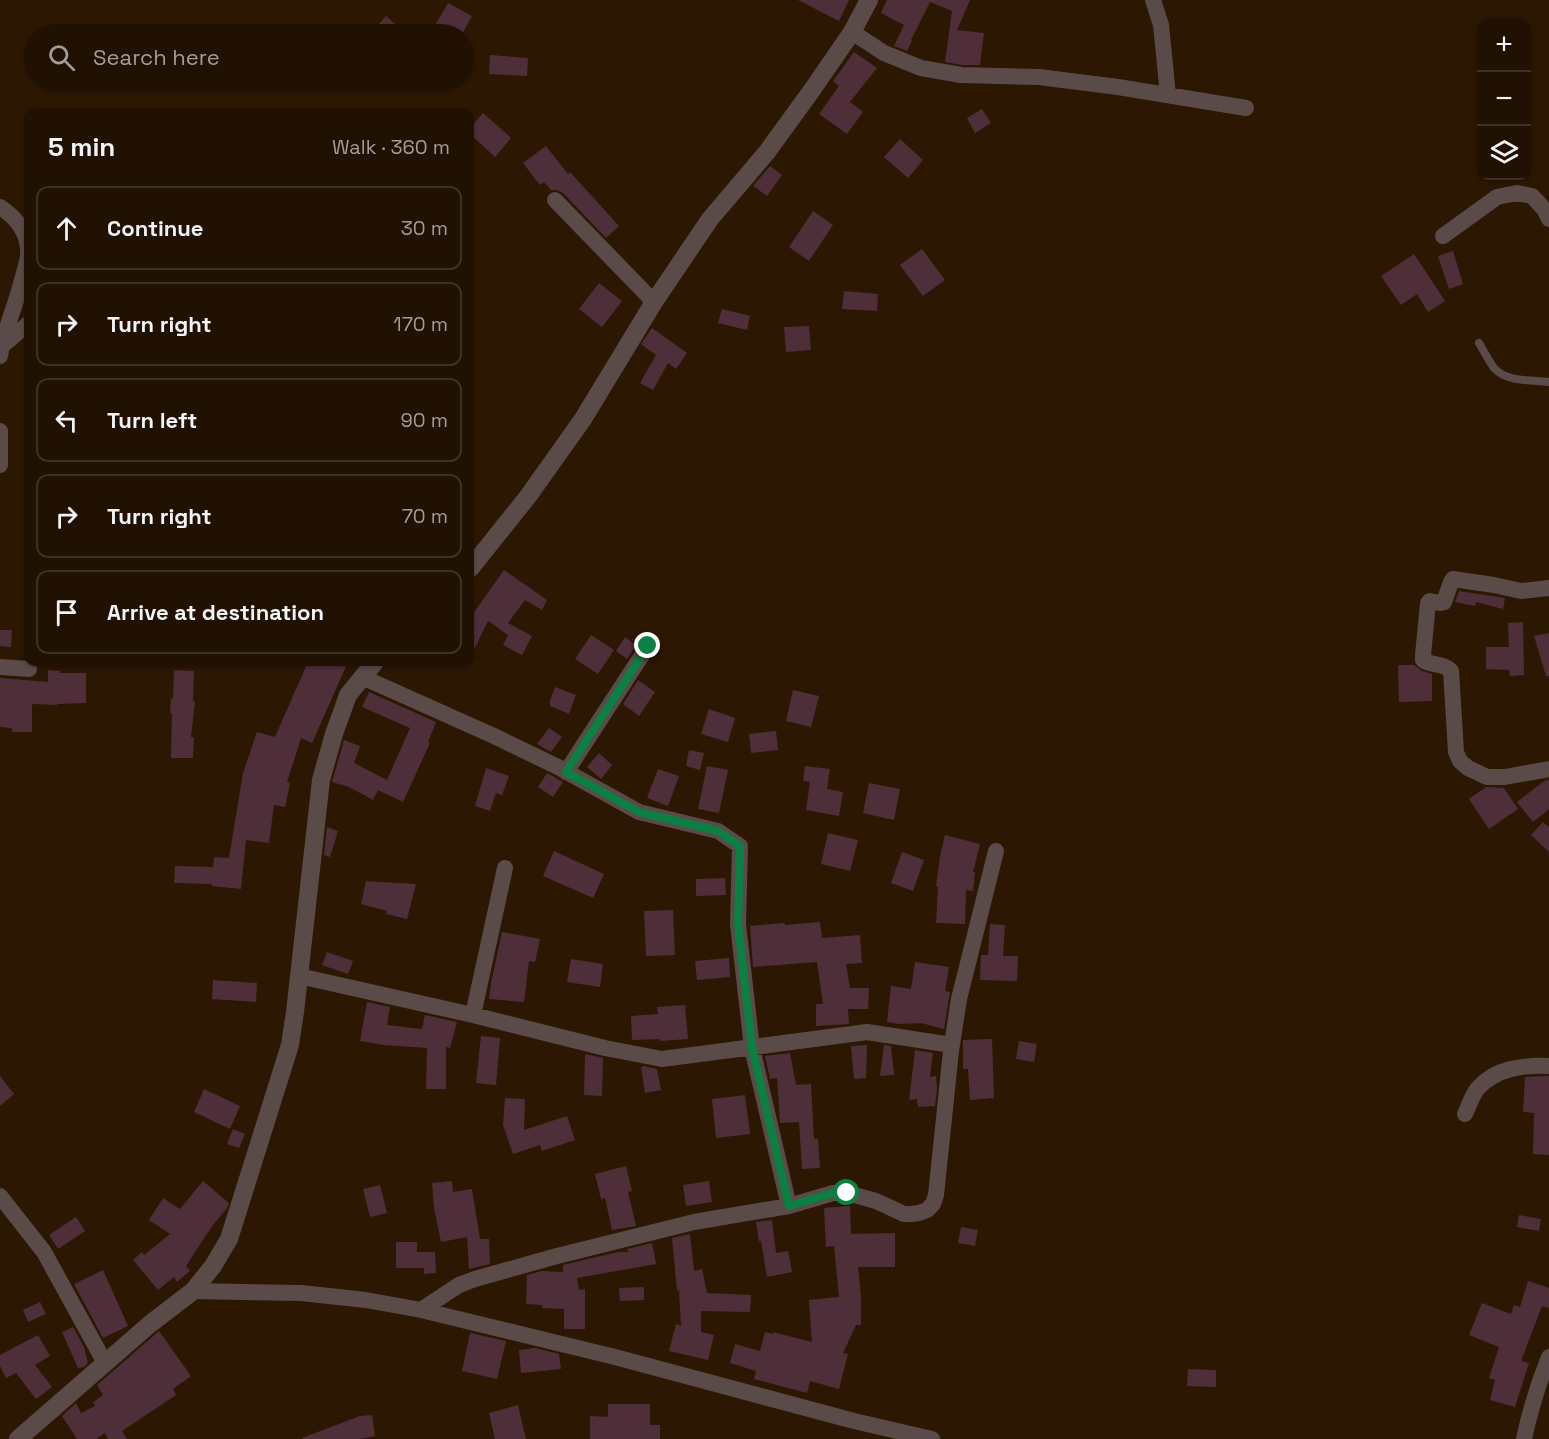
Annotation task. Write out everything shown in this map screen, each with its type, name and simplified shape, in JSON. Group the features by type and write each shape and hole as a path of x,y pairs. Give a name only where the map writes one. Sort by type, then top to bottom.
{"street":[{"path":"474,564 529,495 583,419 654,302 710,219 767,152 852,32 869,0"},
{"path":"1154,0 1161,25 1168,95"},
{"path":"852,32 884,52 921,68 961,75 1039,77 1118,87 1246,108"},
{"path":"1443,236 1497,197 1517,193 1532,196 1544,209 1549,219"},
{"path":"555,200 654,302"},
{"path":"0,207 10,213 24,234"},
{"path":"1,351 24,273"},
{"path":"1,351 24,328"},
{"path":"0,431 0,465"},
{"path":"1549,588 1521,591 1453,579 1444,602 1431,601 1428,603 1423,655 1426,662 1447,667 1451,671 1455,748 1460,761 1468,768 1487,777 1505,777 1549,769"},
{"path":"566,772 648,646"},
{"path":"18,1439 150,1324 193,1291 213,1266 229,1239 290,1045 321,780 348,695 372,666"},
{"path":"0,667 29,669"},
{"path":"362,677 495,736 639,812 718,831 740,846 738,924 752,1048 789,1206"},
{"path":"421,1310 459,1285 495,1273 694,1222 789,1206 833,1193 847,1193 876,1201 904,1214 927,1210 933,1204 936,1195 959,999 996,851"},
{"path":"473,1015 506,867"},
{"path":"299,976 473,1015 605,1048 662,1059 867,1032 952,1045"},
{"path":"1465,1114 1477,1089 1493,1076 1510,1068 1549,1066"},
{"path":"0,1196 44,1252 105,1363"},
{"path":"193,1291 301,1293 366,1300 421,1310 615,1357 854,1421 932,1439"},
{"path":"1524,1439 1532,1403 1549,1357"},
{"path":"854,1421 856,1439"}],"lane":[{"path":"1479,343 1494,367 1503,375 1549,382"}],"building":[{"path":"798,0 849,0 839,21"},
{"path":"887,0 970,0 957,30 984,33 980,65 945,62 952,11 930,2 907,51 894,46 904,25 881,13"},
{"path":"448,3 472,16 468,24 436,24"},
{"path":"386,16 395,24 379,24"},
{"path":"854,52 877,68 850,102 863,112 847,134 819,114 839,86 833,81"},
{"path":"490,55 528,58 527,76 489,74"},
{"path":"982,109 991,123 975,133 967,118"},
{"path":"483,113 511,138 495,157 474,138 474,123"},
{"path":"900,139 923,160 908,178 884,157"},
{"path":"546,146 568,174 570,172 619,226 606,238 563,193 551,190 544,182 540,185 523,163"},
{"path":"770,166 782,175 767,196 753,186"},
{"path":"813,211 833,225 809,261 789,247"},
{"path":"922,249 945,280 923,296 900,265"},
{"path":"1453,251 1463,284 1449,289 1438,256"},
{"path":"1414,254 1445,301 1428,312 1417,294 1401,305 1381,276"},
{"path":"599,283 622,301 602,327 579,309"},
{"path":"844,291 878,294 877,311 842,309"},
{"path":"722,309 750,316 747,330 718,323"},
{"path":"809,326 811,350 786,352 784,327"},
{"path":"652,328 687,353 676,369 668,363 653,390 640,383 656,355 641,344"},
{"path":"504,570 547,600 542,610 525,600 508,623 532,636 522,655 503,645 508,635 488,621 474,650 474,612"},
{"path":"1459,591 1505,598 1503,609 1476,602 1475,606 1455,602"},
{"path":"1523,622 1524,675 1510,676 1509,670 1486,669 1486,647 1509,647 1508,623"},
{"path":"0,630 12,630 11,647 0,646"},
{"path":"1549,633 1549,676 1546,676 1534,636"},
{"path":"591,635 614,650 598,674 575,659"},
{"path":"625,637 636,645 627,659 616,651"},
{"path":"1398,665 1414,665 1432,674 1432,701 1399,702"},
{"path":"306,666 346,666 312,743 301,738 287,782 290,783 285,807 274,805 269,843 246,840 241,889 212,886 212,884 174,883 175,866 213,867 214,857 229,858 243,773 257,732 275,737"},
{"path":"48,670 60,671 60,673 86,673 86,703 32,704 32,732 12,732 12,728 0,727 0,678 48,682"},
{"path":"174,670 194,671 193,701 195,702 191,737 194,737 193,758 171,758 172,713 170,713"},
{"path":"638,680 655,692 639,716 623,704"},
{"path":"555,687 576,695 569,714 550,706"},
{"path":"793,690 819,696 811,727 786,721"},
{"path":"369,692 436,722 428,742 430,743 403,802 378,790 373,800 349,787 332,782 344,740 360,746 354,763 387,780 410,728 362,707"},
{"path":"709,709 735,718 728,742 701,734"},
{"path":"549,728 562,737 551,752 537,744"},
{"path":"776,731 778,750 751,753 749,734"},
{"path":"689,750 704,753 700,770 686,766"},
{"path":"599,753 612,765 601,779 587,767"},
{"path":"707,766 728,770 719,813 698,809"},
{"path":"805,766 830,769 827,789 843,792 839,816 806,810 810,782 803,781"},
{"path":"486,768 509,776 502,795 496,793 490,811 475,806"},
{"path":"658,769 679,776 668,806 647,798"},
{"path":"547,773 563,782 553,797 538,787"},
{"path":"1549,780 1549,809 1533,822 1517,802 1544,781"},
{"path":"869,783 900,789 894,820 863,813"},
{"path":"1486,787 1504,788 1518,809 1489,829 1469,799"},
{"path":"1543,822 1549,827 1549,852 1531,835"},
{"path":"327,827 338,831 330,857 324,855"},
{"path":"828,833 858,840 850,871 821,864"},
{"path":"945,835 980,844 973,872 975,872 973,891 966,890 965,924 936,923 938,887 936,886"},
{"path":"554,851 604,874 593,898 543,876"},
{"path":"902,852 924,860 913,891 891,883"},
{"path":"725,878 726,895 696,896 696,879"},
{"path":"366,881 416,884 407,919 361,904"},
{"path":"673,910 675,955 646,956 644,911"},
{"path":"820,922 822,938 860,935 862,963 846,964 850,988 869,988 868,1009 848,1009 849,1024 816,1026 816,1004 823,1004 817,962 753,967 750,926"},
{"path":"990,924 1005,925 1003,956 1018,956 1017,981 980,980 981,955 988,955"},
{"path":"502,932 540,939 535,962 529,961 524,1002 489,999"},
{"path":"327,952 353,961 348,974 322,965"},
{"path":"729,958 730,977 697,980 695,961"},
{"path":"571,959 603,964 600,987 567,982"},
{"path":"915,962 949,967 945,991 950,992 944,1029 921,1023 887,1022 891,986 911,989"},
{"path":"213,980 257,983 256,1002 212,999"},
{"path":"367,1002 390,1007 387,1025 422,1029 425,1015 457,1022 450,1048 446,1047 446,1089 426,1089 427,1048 360,1041"},
{"path":"685,1005 688,1039 632,1040 631,1016 658,1014 657,1007"},
{"path":"481,1036 500,1038 496,1085 476,1083"},
{"path":"992,1039 994,1098 970,1100 968,1069 963,1069 963,1040"},
{"path":"1019,1041 1037,1044 1034,1062 1016,1059"},
{"path":"867,1045 866,1078 854,1079 851,1046"},
{"path":"884,1045 891,1046 894,1075 880,1076"},
{"path":"915,1050 933,1053 930,1077 936,1076 935,1106 918,1107 917,1099 909,1100"},
{"path":"790,1053 796,1085 811,1084 814,1139 818,1139 820,1168 802,1169 799,1122 780,1123 777,1078 770,1079 765,1056"},
{"path":"585,1054 603,1058 602,1096 584,1095"},
{"path":"641,1067 657,1069 661,1090 645,1093"},
{"path":"0,1076 14,1094 0,1106"},
{"path":"1549,1076 1549,1155 1533,1154 1534,1113 1523,1112 1525,1077"},
{"path":"204,1089 240,1106 230,1129 194,1112"},
{"path":"745,1095 750,1134 716,1138 712,1099"},
{"path":"505,1098 525,1099 524,1130 567,1116 575,1140 542,1151 540,1145 513,1154 503,1125"},
{"path":"233,1129 245,1134 239,1148 227,1144"},
{"path":"626,1166 632,1191 628,1192 636,1226 612,1230 605,1198 601,1199 595,1174"},
{"path":"203,1181 229,1203 227,1208 212,1226 186,1266 190,1271 177,1282 174,1277 158,1290 133,1260 142,1252 144,1255 170,1234 149,1220 163,1198 180,1209"},
{"path":"452,1181 453,1192 472,1189 480,1239 489,1239 490,1264 469,1269 467,1237 441,1242 432,1183"},
{"path":"709,1181 712,1202 686,1206 683,1185"},
{"path":"380,1185 387,1213 370,1217 363,1189"},
{"path":"850,1206 851,1234 895,1233 895,1267 858,1267 861,1325 856,1325 843,1353 848,1354 839,1389 810,1381 807,1393 754,1379 756,1371 730,1363 735,1344 760,1351 765,1332 812,1342 809,1300 839,1297 834,1246 826,1247 824,1208"},
{"path":"1519,1215 1541,1219 1539,1231 1517,1227"},
{"path":"76,1217 85,1231 58,1249 49,1235"},
{"path":"772,1220 776,1253 788,1251 792,1272 767,1277 756,1222"},
{"path":"961,1227 978,1230 975,1246 958,1243"},
{"path":"690,1234 694,1271 702,1269 707,1293 751,1295 750,1312 701,1311 701,1332 714,1335 708,1360 669,1351 676,1324 681,1326 672,1238"},
{"path":"396,1242 417,1242 417,1252 435,1252 436,1273 424,1274 424,1268 396,1268"},
{"path":"652,1243 656,1264 577,1278 579,1290 585,1289 585,1329 564,1329 564,1309 542,1308 542,1305 526,1304 527,1275 542,1271 563,1272 563,1265 618,1252 628,1252 627,1249"},
{"path":"103,1270 128,1326 103,1338 74,1284"},
{"path":"1528,1281 1549,1288 1549,1308 1542,1306 1521,1361 1529,1363 1515,1407 1490,1400 1495,1380 1489,1378 1499,1347 1469,1335 1482,1303 1511,1314 1514,1305 1520,1307"},
{"path":"644,1287 644,1300 620,1301 619,1288"},
{"path":"40,1302 46,1314 28,1322 23,1310"},
{"path":"73,1327 84,1347 88,1363 84,1367 78,1368 62,1332"},
{"path":"159,1331 191,1376 173,1389 176,1395 122,1431 127,1439 108,1439 105,1433 96,1439 77,1439 62,1416 76,1403 81,1413 95,1406 93,1402 103,1395 97,1385"},
{"path":"470,1333 506,1341 497,1379 462,1371"},
{"path":"38,1335 50,1356 35,1365 52,1387 36,1399 16,1373 6,1378 0,1366 0,1355"},
{"path":"535,1348 559,1354 561,1369 521,1373 519,1350"},
{"path":"1188,1369 1216,1370 1216,1387 1187,1386"},
{"path":"608,1404 650,1404 650,1425 660,1425 660,1439 590,1439 590,1416 608,1417"},
{"path":"518,1405 526,1439 495,1439 489,1413"},
{"path":"372,1415 375,1436 360,1439 302,1439 360,1416"}],"route":[{"path":"648,646 566,772 639,812 718,831 740,846 738,924 752,1048 789,1206 833,1193 847,1193"}]}
